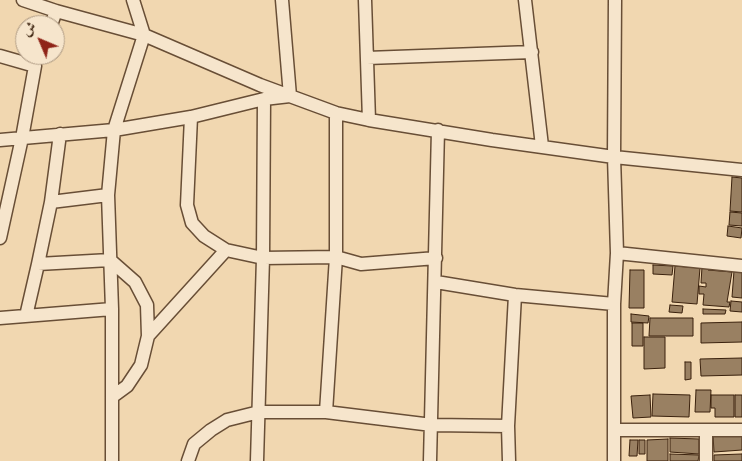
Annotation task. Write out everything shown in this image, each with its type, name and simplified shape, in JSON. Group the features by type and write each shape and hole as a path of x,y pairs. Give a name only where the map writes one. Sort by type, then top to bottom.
{"street":[{"path":"23,0 144,35 260,86 336,113 492,140 614,157 742,170"},
{"path":"112,461 112,309 108,196 114,130 144,35 133,0"},
{"path":"282,0 290,96"},
{"path":"365,0 370,120"},
{"path":"525,0 542,146"},
{"path":"614,461 614,304 617,253 614,157 615,0"},
{"path":"55,15 56,11"},
{"path":"367,58 532,52"},
{"path":"0,56 15,58"},
{"path":"1,232 36,65"},
{"path":"0,140 114,130 191,117 264,99 290,96"},
{"path":"257,461 263,258 264,99"},
{"path":"326,412 336,258 336,113"},
{"path":"191,117 187,205 192,222 204,236 226,250 263,258 336,258 360,264 436,258"},
{"path":"430,461 436,282 438,130"},
{"path":"26,316 51,202 60,134"},
{"path":"51,202 108,196"},
{"path":"148,336 226,250"},
{"path":"617,253 742,266"},
{"path":"38,264 110,260 135,282 147,305 148,336 141,365 127,386 112,397"},
{"path":"436,282 515,295 614,304"},
{"path":"509,461 508,426 515,295"},
{"path":"0,318 112,309"},
{"path":"188,461 194,444 211,430 227,420 259,412 326,412 432,425 508,426"},
{"path":"615,430 742,430"},
{"path":"706,431 706,461"}],"building":[{"path":"732,177 742,178 742,212 730,211"},
{"path":"730,212 742,213 742,226 729,225"},
{"path":"728,226 742,228 741,238 727,236"},
{"path":"653,265 673,266 672,275 653,274"},
{"path":"675,266 700,268 697,304 672,302"},
{"path":"702,267 708,268 708,270 732,272 727,302 730,302 729,307 703,305 704,294 699,294 699,286 706,287 706,283 701,283"},
{"path":"630,270 644,270 644,308 629,308"},
{"path":"734,271 742,272 742,298 732,297"},
{"path":"731,301 742,302 742,312 730,311"},
{"path":"670,305 683,306 682,313 669,312"},
{"path":"703,309 726,310 725,314 703,314"},
{"path":"631,314 649,316 648,323 631,322"},
{"path":"650,318 693,318 693,336 649,336"},
{"path":"742,322 742,342 701,343 701,323"},
{"path":"632,323 643,323 643,346 632,346"},
{"path":"644,337 665,337 665,368 644,369"},
{"path":"742,358 742,375 701,376 700,359"},
{"path":"685,362 691,362 691,379 685,380"},
{"path":"696,390 711,390 710,412 695,412"},
{"path":"653,394 690,395 689,417 652,416"},
{"path":"650,395 651,417 633,418 631,396"},
{"path":"711,395 734,395 734,417 715,417 715,408 711,408"},
{"path":"735,395 742,395 742,417 735,417"},
{"path":"742,434 742,450 714,452 713,435"},
{"path":"670,438 699,439 699,454 670,452"},
{"path":"668,439 668,461 647,461 647,440"},
{"path":"630,440 638,440 637,456 629,456"},
{"path":"639,440 645,440 645,454 639,454"},
{"path":"670,454 699,455 698,461 670,461"},
{"path":"742,454 742,461 714,461 714,455"}]}
